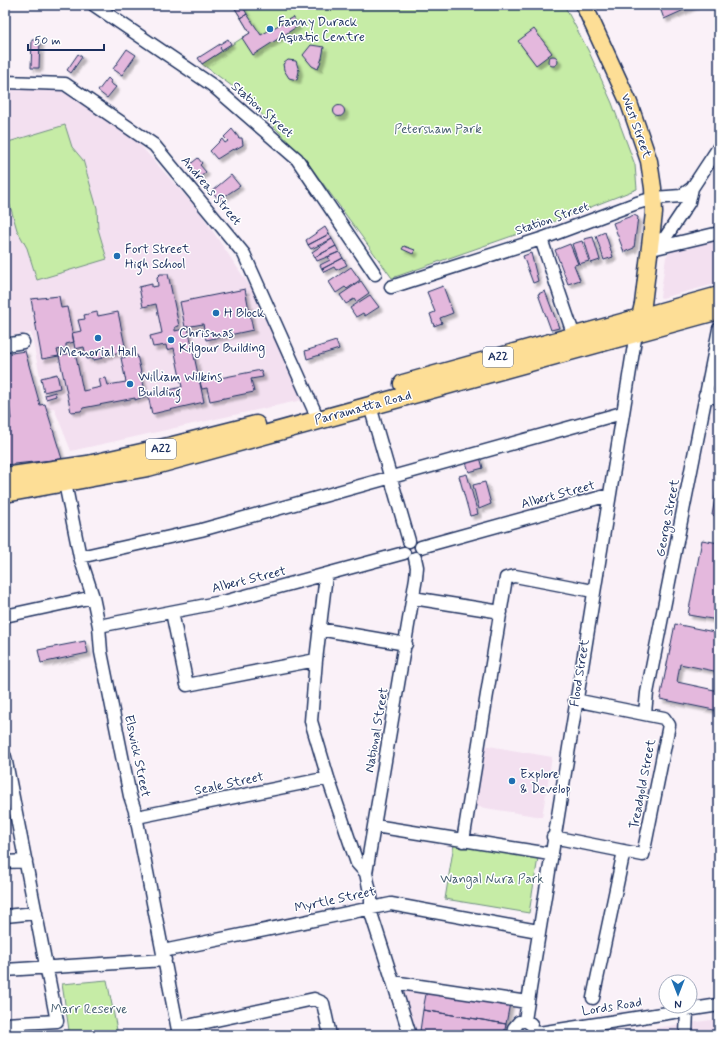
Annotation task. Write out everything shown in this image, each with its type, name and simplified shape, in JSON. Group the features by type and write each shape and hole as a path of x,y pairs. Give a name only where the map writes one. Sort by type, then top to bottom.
{"highway":[{"name":"Parramatta Road","path":"5,493 148,467 370,406 638,326 719,296"},
{"name":"Parramatta Road","path":"5,478 88,465 173,446 314,410 574,336 638,326 719,310"}],"main road":[{"name":"West Street","path":"584,5 629,103 646,148 654,198 650,246 638,326"}],"street":[{"name":"Station Street","path":"94,5 212,85 297,159 375,274"},
{"name":"Andreas Street","path":"5,82 65,84 154,145 244,254 314,410"},
{"path":"650,246 666,238 689,202 692,188 719,147"},
{"name":"Station Street","path":"391,287 541,238 654,198 681,196 692,188"},
{"path":"650,246 719,233"},
{"path":"541,238 574,336"},
{"name":"Flood Street","path":"525,1020 550,854 622,413 638,326"},
{"name":"George Street","path":"645,714 647,693 719,329"},
{"path":"5,345 23,342"},
{"path":"706,395 719,398"},
{"path":"370,406 409,541"},
{"path":"80,557 201,530 390,476 622,413"},
{"name":"Elswick Street","path":"66,483 80,557 93,597 99,626 102,658 130,796 137,817 179,1031"},
{"name":"Albert Street","path":"421,547 609,495"},
{"path":"409,541 418,542 421,547 420,554 415,558 408,558 404,553 403,547 409,541"},
{"name":"Albert Street","path":"99,626 227,601 404,553"},
{"name":"National Street","path":"410,1035 371,913 372,907 366,873 406,644 417,572 415,558"},
{"path":"326,575 319,629 311,721 328,778 357,863 366,873"},
{"path":"463,841 506,578 508,576 593,591"},
{"path":"5,616 93,597"},
{"path":"413,598 501,612"},
{"path":"172,612 187,685 316,660"},
{"path":"319,629 406,644"},
{"name":"Treadgold Street","path":"553,838 643,855 669,725 664,718 576,700"},
{"path":"5,758 58,1021 5,1024"},
{"name":"Seale Street","path":"137,817 328,778"},
{"path":"374,826 550,854"},
{"path":"593,998 624,851"},
{"path":"5,862 26,861"},
{"name":"Myrtle Street","path":"5,970 164,955 390,904 538,931"},
{"path":"5,916 36,913"},
{"path":"393,982 527,1002"},
{"path":"179,1031 314,999 323,1003 330,1035"},
{"name":"Lords Road","path":"698,1008 719,1004"},
{"name":"Lords Road","path":"532,1033 660,1014"},
{"path":"686,1014 686,1035"},
{"path":"516,1035 514,1031 515,1026 519,1022 525,1020 531,1024 532,1033"}],"shaded area":[{"name":"Fort Street High School","path":"59,85 122,125 199,211 260,301 302,400 71,451 54,408 47,409 31,333 5,336 5,86"},
{"path":"719,236 719,283 662,298 660,297 666,257 672,247"},
{"name":"Explore & Develop","path":"483,745 552,757 542,817 473,806"},
{"path":"393,982 511,1002 506,1035 410,1035"},
{"path":"719,1019 719,1035 612,1035 689,1023"}],"green space":[{"name":"Petersham Park","path":"233,5 564,5 589,52 612,103 635,165 637,189 555,221 392,278 305,159 240,92 202,64 250,33"},
{"path":"65,125 72,147 83,160 97,208 98,229 107,259 37,280 27,248 17,230 5,188 5,143"},
{"name":"Wangal Nura Park","path":"454,844 538,858 529,913 445,899"},
{"name":"Marr Reserve","path":"107,980 118,1035 48,1035 69,1030 62,984"}],"building":[{"path":"233,5 242,5 247,14 241,18"},
{"path":"659,5 695,5 664,19"},
{"path":"247,14 261,35 293,17 298,26 253,55 242,38 250,33 241,18"},
{"path":"534,29 552,53 536,65 518,41"},
{"path":"228,39 231,44 223,49 221,47 220,48 222,51 202,64 198,58"},
{"path":"32,40 40,40 39,68 31,68"},
{"path":"311,45 324,47 318,69 312,66 303,55"},
{"path":"127,49 136,55 122,75 113,69"},
{"path":"78,54 82,57 71,73 67,70"},
{"path":"551,56 555,56 557,57 557,65 551,66 548,63 548,59"},
{"path":"288,60 296,61 299,71 297,80 289,78 284,70 283,64"},
{"path":"108,78 111,81 110,83 116,87 107,98 98,91"},
{"path":"337,106 341,106 343,107 343,115 337,116 334,113 334,109"},
{"path":"232,129 239,138 242,138 243,145 234,150 233,149 217,159 210,151 222,139 225,143 228,141 224,137"},
{"path":"198,158 202,163 200,165 206,172 198,179 188,166"},
{"path":"231,175 240,186 219,200 212,191"},
{"path":"634,215 638,217 634,248 624,252 613,223"},
{"path":"325,227 329,234 308,245 306,240"},
{"path":"605,232 613,257 604,260 596,236"},
{"path":"329,234 332,239 311,249 308,245"},
{"path":"593,237 600,260 591,263 584,239"},
{"path":"332,239 336,246 315,257 312,252"},
{"path":"582,241 589,261 579,264 572,244"},
{"path":"570,244 578,264 574,265 580,280 568,284 555,250"},
{"path":"336,246 339,252 317,261 315,257"},
{"path":"404,246 415,250 413,254 402,249"},
{"path":"339,252 343,258 322,269 320,265 330,260 328,257"},
{"path":"531,253 538,281 533,283 523,256"},
{"path":"343,258 347,265 336,270 334,267 324,272 322,269"},
{"path":"351,267 360,280 347,289 345,287 336,293 329,282"},
{"name":"Chrismas Kilgour Building","path":"160,274 168,274 179,326 175,327 175,331 188,328 204,402 152,414 148,395 182,387 174,348 167,350 166,345 153,347 150,336 162,333 156,304 143,307 139,287 152,284 152,287 158,286 157,277"},
{"path":"361,281 369,293 356,302 354,299 346,304 340,295"},
{"path":"443,286 453,313 440,318 442,323 434,326 430,314 435,312 427,292"},
{"name":"H Block","path":"245,289 253,330 206,340 203,324 185,327 180,302"},
{"path":"545,291 559,328 551,330 538,294"},
{"path":"370,295 379,307 365,316 363,313 356,317 350,308"},
{"path":"59,296 61,308 67,307 74,342 66,344 66,348 57,350 59,356 42,359 31,299"},
{"name":"Memorial Hall","path":"97,312 98,316 118,312 126,351 102,356 103,358 93,360 92,358 87,359 84,347 75,349 72,333 81,331 78,320 85,319 84,315"},
{"path":"336,341 339,349 307,359 305,351"},
{"path":"25,351 40,405 45,404 62,459 5,465 5,420 11,419 8,396 5,397 5,354"},
{"name":"William Wilkins Building","path":"75,352 83,391 101,387 99,379 106,378 108,385 126,382 121,358 137,355 146,396 135,400 135,398 83,408 81,411 71,412 59,356"},
{"path":"261,370 263,377 251,379 254,392 210,401 207,388 202,389 200,382"},
{"path":"57,374 60,388 44,392 41,378"},
{"path":"55,392 56,396 46,399 45,395"},
{"path":"480,457 483,468 469,472 466,462"},
{"path":"467,474 478,514 470,516 459,476"},
{"path":"485,482 491,504 479,509 473,485"},
{"path":"717,487 719,487 719,516 712,515"},
{"path":"702,540 719,543 718,620 688,615"},
{"path":"675,624 719,633 719,672 680,664 677,682 719,691 719,711 660,699"},
{"path":"85,641 88,653 41,663 38,650"},
{"path":"427,989 510,1003 506,1024 423,1010"},
{"path":"423,1010 506,1024 504,1035 443,1035 420,1031"}],"place":[{"name":"Fanny Durack Aquatic Centre","path":"270,29"},
{"name":"Fort Street High School","path":"117,256"},
{"name":"H Block","path":"216,313"},
{"name":"Memorial Hall","path":"98,338"},
{"name":"Chrismas Kilgour Building","path":"171,340"},
{"name":"William Wilkins Building","path":"130,384"},
{"name":"Explore & Develop","path":"512,781"}]}
